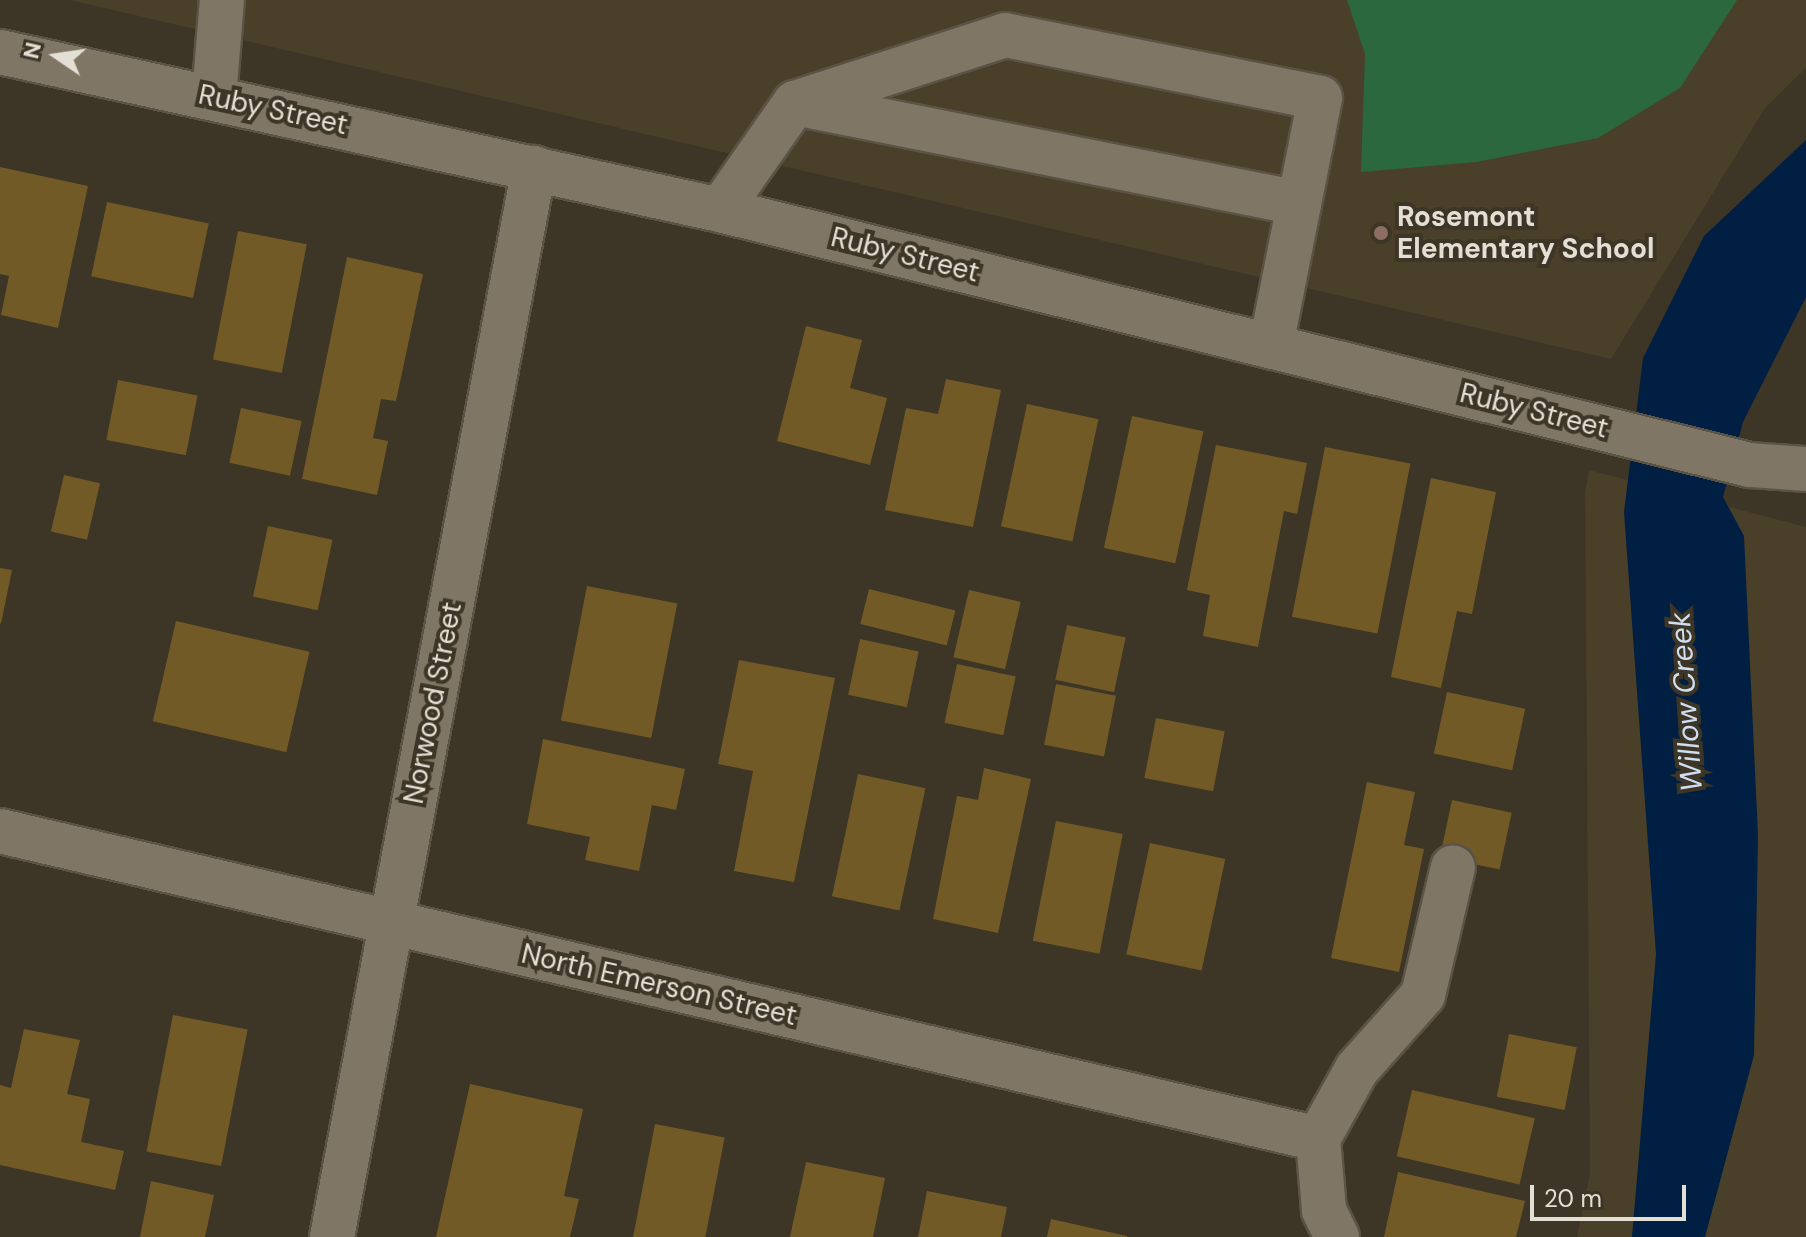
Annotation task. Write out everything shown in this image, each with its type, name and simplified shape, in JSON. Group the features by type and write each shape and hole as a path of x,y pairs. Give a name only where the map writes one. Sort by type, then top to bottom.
{"street":[{"path":"214,97 222,0"},
{"path":"720,210 795,103 1005,35 1320,98 1271,346"},
{"name":"Ruby Street","path":"0,52 720,210 1750,465 1806,469"},
{"path":"795,103 1299,203"},
{"name":"Norwood Street","path":"332,1237 534,168"},
{"name":"North Emerson Street","path":"0,831 1318,1139"},
{"path":"1337,1237 1324,1210 1318,1139 1357,1069 1423,995 1453,867"}],"shaded area":[{"name":"Rosemont Elementary School","path":"70,0 1806,0 1806,68 1765,108 1611,359"},
{"path":"1589,470 1806,527 1806,1237 1577,1237 1590,1173 1585,492"}],"green space":[{"path":"1347,0 1737,0 1680,88 1598,138 1476,162 1361,172 1365,54"}],"water":[{"name":"Willow Creek","path":"1806,140 1806,297 1743,422 1723,497 1744,536 1758,835 1754,1055 1705,1237 1632,1237 1656,954 1624,512 1643,358 1704,236"}],"building":[{"path":"0,167 88,186 58,328 1,315 9,276 0,274"},
{"path":"107,202 209,224 193,298 91,276"},
{"path":"238,231 307,244 282,373 213,360"},
{"path":"347,257 423,274 396,401 381,399 373,438 388,441 377,495 302,479"},
{"path":"806,326 862,340 850,388 887,398 870,465 777,441"},
{"path":"946,379 1001,390 973,527 885,510 906,408 938,414"},
{"path":"118,380 198,395 186,455 106,440"},
{"path":"1027,404 1098,419 1072,541 1001,526"},
{"path":"241,408 302,421 290,476 229,463"},
{"path":"1132,416 1203,431 1175,563 1104,548"},
{"path":"1216,445 1307,463 1297,514 1284,511 1258,647 1203,636 1210,595 1187,590"},
{"path":"1325,447 1410,464 1377,633 1292,617"},
{"path":"64,475 100,483 87,540 51,532"},
{"path":"1431,478 1496,492 1472,614 1457,611 1441,688 1391,677"},
{"path":"268,526 333,540 318,610 253,596"},
{"path":"0,568 12,570 1,624 0,623"},
{"path":"587,586 677,604 651,738 561,720"},
{"path":"869,589 955,611 947,645 860,624"},
{"path":"969,590 1021,602 1005,669 953,657"},
{"path":"176,621 309,652 286,752 153,721"},
{"path":"1067,625 1126,637 1114,692 1055,680"},
{"path":"860,639 919,651 907,707 848,695"},
{"path":"739,660 835,678 794,882 734,871 753,771 718,764"},
{"path":"957,664 1016,676 1003,735 945,723"},
{"path":"1056,684 1116,696 1104,757 1044,745"},
{"path":"1447,692 1525,709 1512,770 1434,754"},
{"path":"1156,718 1225,731 1213,791 1144,778"},
{"path":"543,739 685,769 676,810 652,805 639,871 585,860 590,837 527,824"},
{"path":"984,768 1031,779 998,933 933,919 957,796 978,800"},
{"path":"858,774 925,788 900,911 832,896"},
{"path":"1367,782 1415,792 1404,845 1424,849 1399,972 1331,958"},
{"path":"1452,800 1512,813 1500,869 1440,857"},
{"path":"1056,821 1123,834 1099,954 1033,941"},
{"path":"1150,843 1225,859 1202,971 1126,955"},
{"path":"173,1015 248,1030 221,1166 146,1151"},
{"path":"24,1029 80,1040 67,1094 90,1099 81,1142 124,1151 115,1190 0,1165 0,1085 11,1088"},
{"path":"1509,1034 1577,1047 1565,1110 1497,1097"},
{"path":"470,1084 583,1109 564,1196 579,1199 570,1237 436,1237"},
{"path":"1412,1090 1535,1118 1519,1185 1397,1156"},
{"path":"655,1124 725,1138 705,1237 633,1237"},
{"path":"806,1162 885,1178 873,1237 790,1237"},
{"path":"1398,1172 1525,1201 1516,1237 1384,1237"},
{"path":"151,1181 214,1195 205,1237 140,1237"},
{"path":"927,1191 1007,1207 1001,1237 918,1237"},
{"path":"1051,1219 1127,1236 1127,1237 1047,1237"}],"place":[{"name":"Rosemont Elementary School","path":"1381,233"}]}
